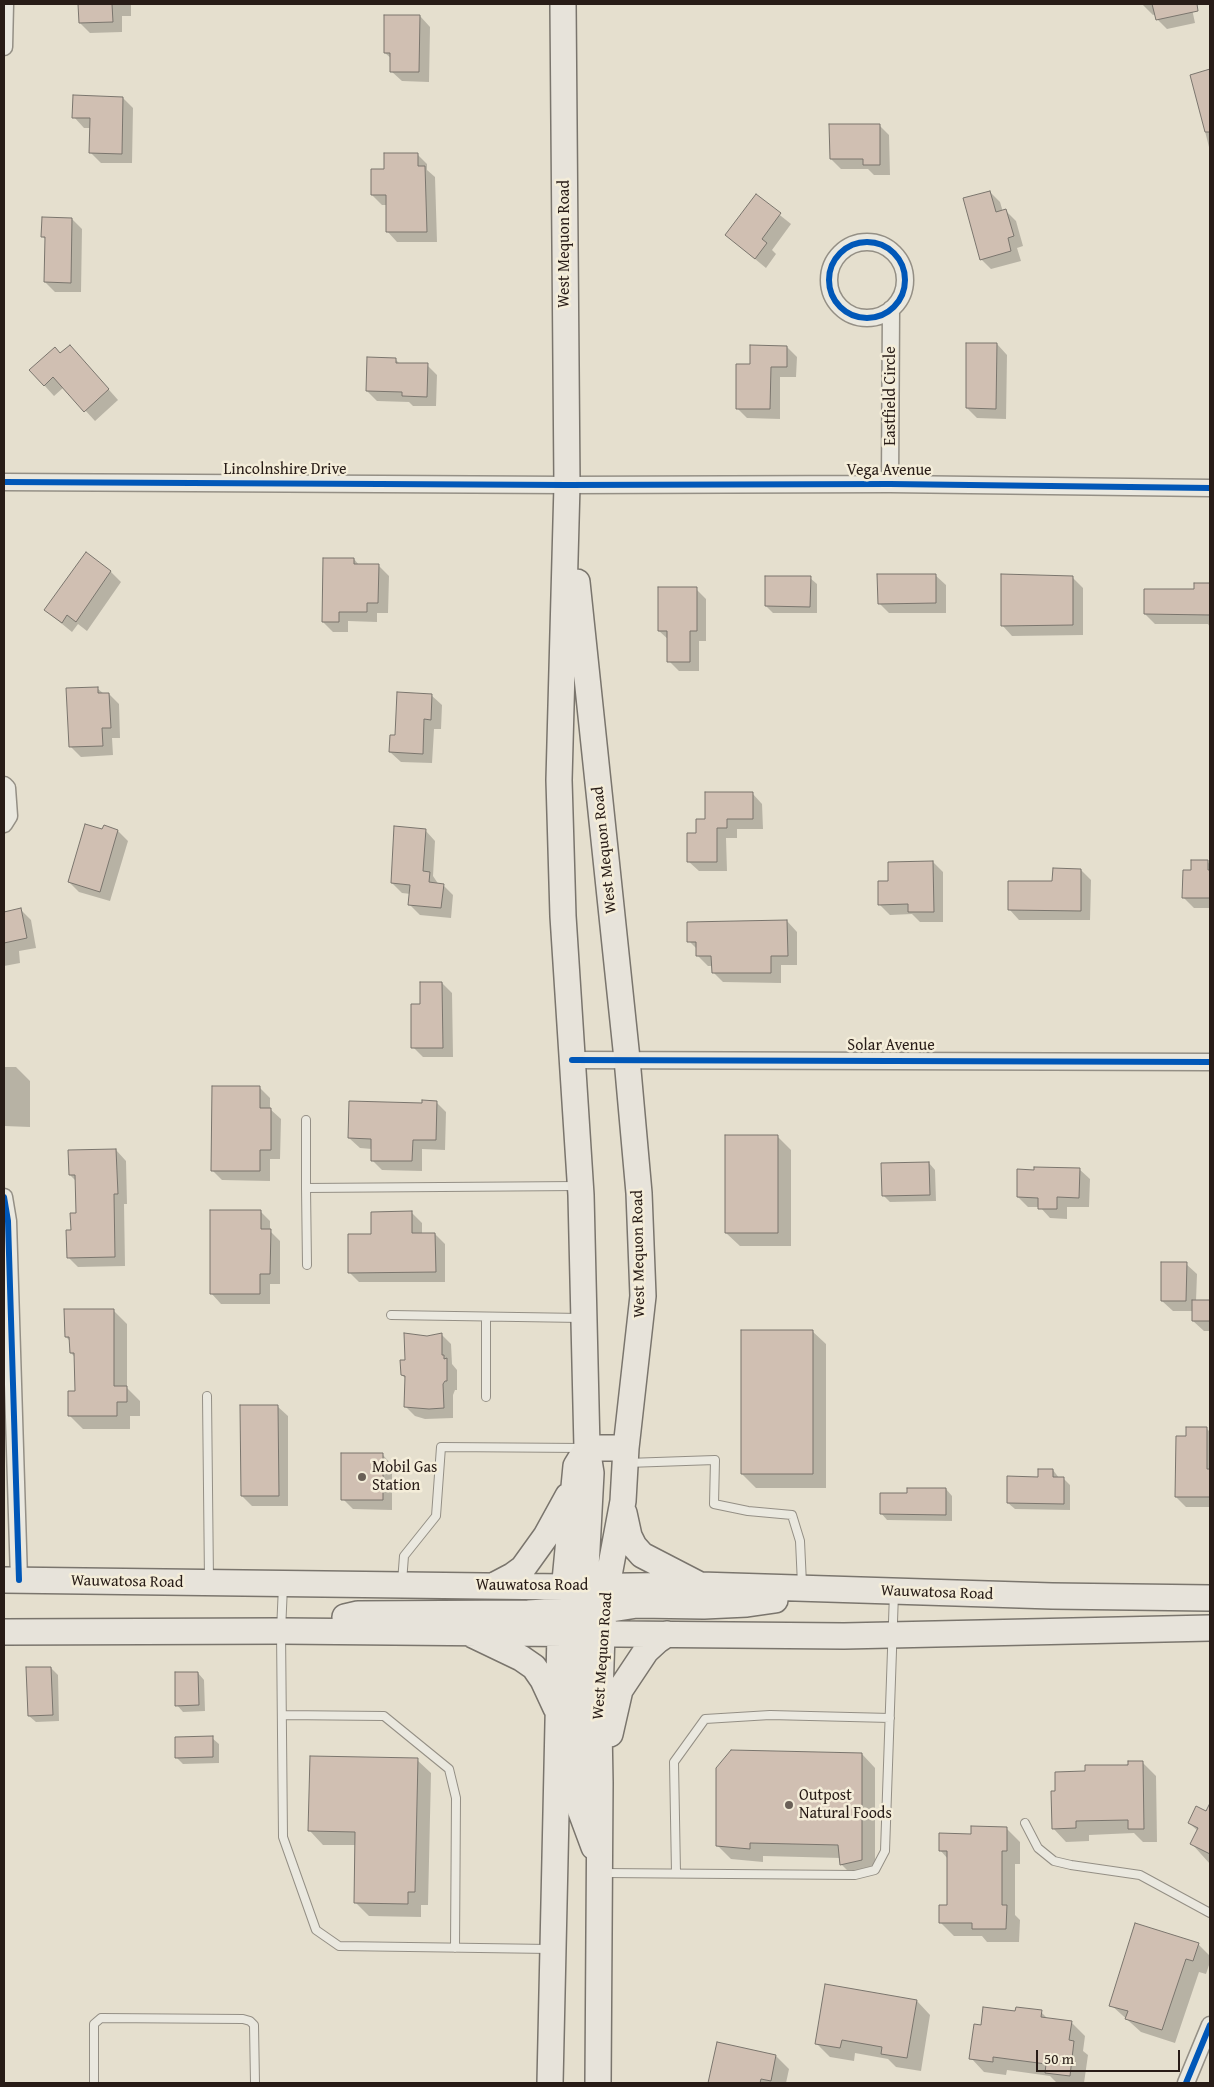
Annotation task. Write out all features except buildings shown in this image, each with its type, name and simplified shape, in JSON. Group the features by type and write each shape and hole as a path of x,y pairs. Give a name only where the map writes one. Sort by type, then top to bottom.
{"main road":[{"name":"West Mequon Road","path":"563,4 567,485 559,780 562,916 580,1186 587,1448 576,1466 573,1490 584,1610 599,1726 598,2083"},
{"name":"West Mequon Road","path":"550,2083 557,1710 584,1610 623,1502 643,1296 639,1193 627,1059 567,485"},
{"path":"599,1867 581,1812 578,1755 591,1473 587,1448 626,1456"},
{"path":"493,1586 523,1568 546,1536 564,1502 573,1490"},
{"path":"623,1502 625,1523 634,1546 648,1558 677,1571 700,1585"},
{"name":"Wauwatosa Road","path":"11,1580 493,1586 667,1634 893,1635 1210,1628"},
{"name":"Wauwatosa Road","path":"4,1632 466,1632 584,1610 700,1585 837,1590 1210,1598"},
{"path":"282,1631 358,1614 584,1610 637,1605 704,1606 747,1604 837,1590"},
{"path":"466,1632 521,1658 534,1667 543,1680 557,1710"},
{"path":"600,1783 612,1719 620,1690 646,1651 667,1634"}],"street":[{"path":"4,48 5,4"},
{"path":"877,243 888,248 896,256 902,266 905,278 904,289 899,300 891,309 880,316 867,318 854,315 842,309 834,299 830,286 830,273 834,261 842,250 853,244 877,243"},
{"name":"Eastfield Circle","path":"890,484 891,309"},
{"name":"Lincolnshire Drive","path":"4,482 567,485"},
{"name":"Vega Avenue","path":"567,485 890,484 1210,488"},
{"path":"4,785 8,788 9,816 4,824"},
{"name":"Solar Avenue","path":"572,1060 1210,1062"},
{"path":"4,1197 8,1221 11,1580"},
{"path":"1186,2083 1210,2025"}],"lane":[{"path":"306,1120 307,1265"},
{"path":"306,1188 580,1186"},
{"path":"391,1315 583,1318"},
{"path":"486,1317 486,1397"},
{"path":"207,1396 209,1582"},
{"path":"402,1585 404,1556 436,1516 442,1447 587,1448"},
{"path":"626,1456 716,1460 714,1504 748,1511 792,1515 800,1541 802,1589"},
{"path":"283,1584 283,1837 316,1930 338,1946 553,1949"},
{"path":"599,1867 676,1873 855,1875 875,1870 885,1851 894,1591"},
{"path":"282,1715 384,1716 449,1769 456,1798 456,1948"},
{"path":"676,1873 674,1762 705,1719 770,1715 890,1718"},
{"path":"1025,1823 1038,1848 1054,1860 1071,1865 1140,1875 1210,1913"},
{"path":"94,2083 94,2024 100,2018 110,2018 243,2019 250,2021 254,2026 255,2083"}],"cycle path":[{"path":"867,242 881,245 894,253 902,266 905,280 902,294 894,307 881,315 867,318 853,315 840,307 832,294 829,280 832,266 840,253 853,245 867,242"},
{"path":"4,482 567,485 890,484 1210,488"},
{"path":"572,1060 1210,1062"},
{"path":"4,1197 8,1221 19,1580"},
{"path":"1186,2083 1210,2025"}],"place":[{"name":"Mobil Gas Station","path":"362,1477"},
{"name":"Outpost Natural Foods","path":"789,1805"}]}
